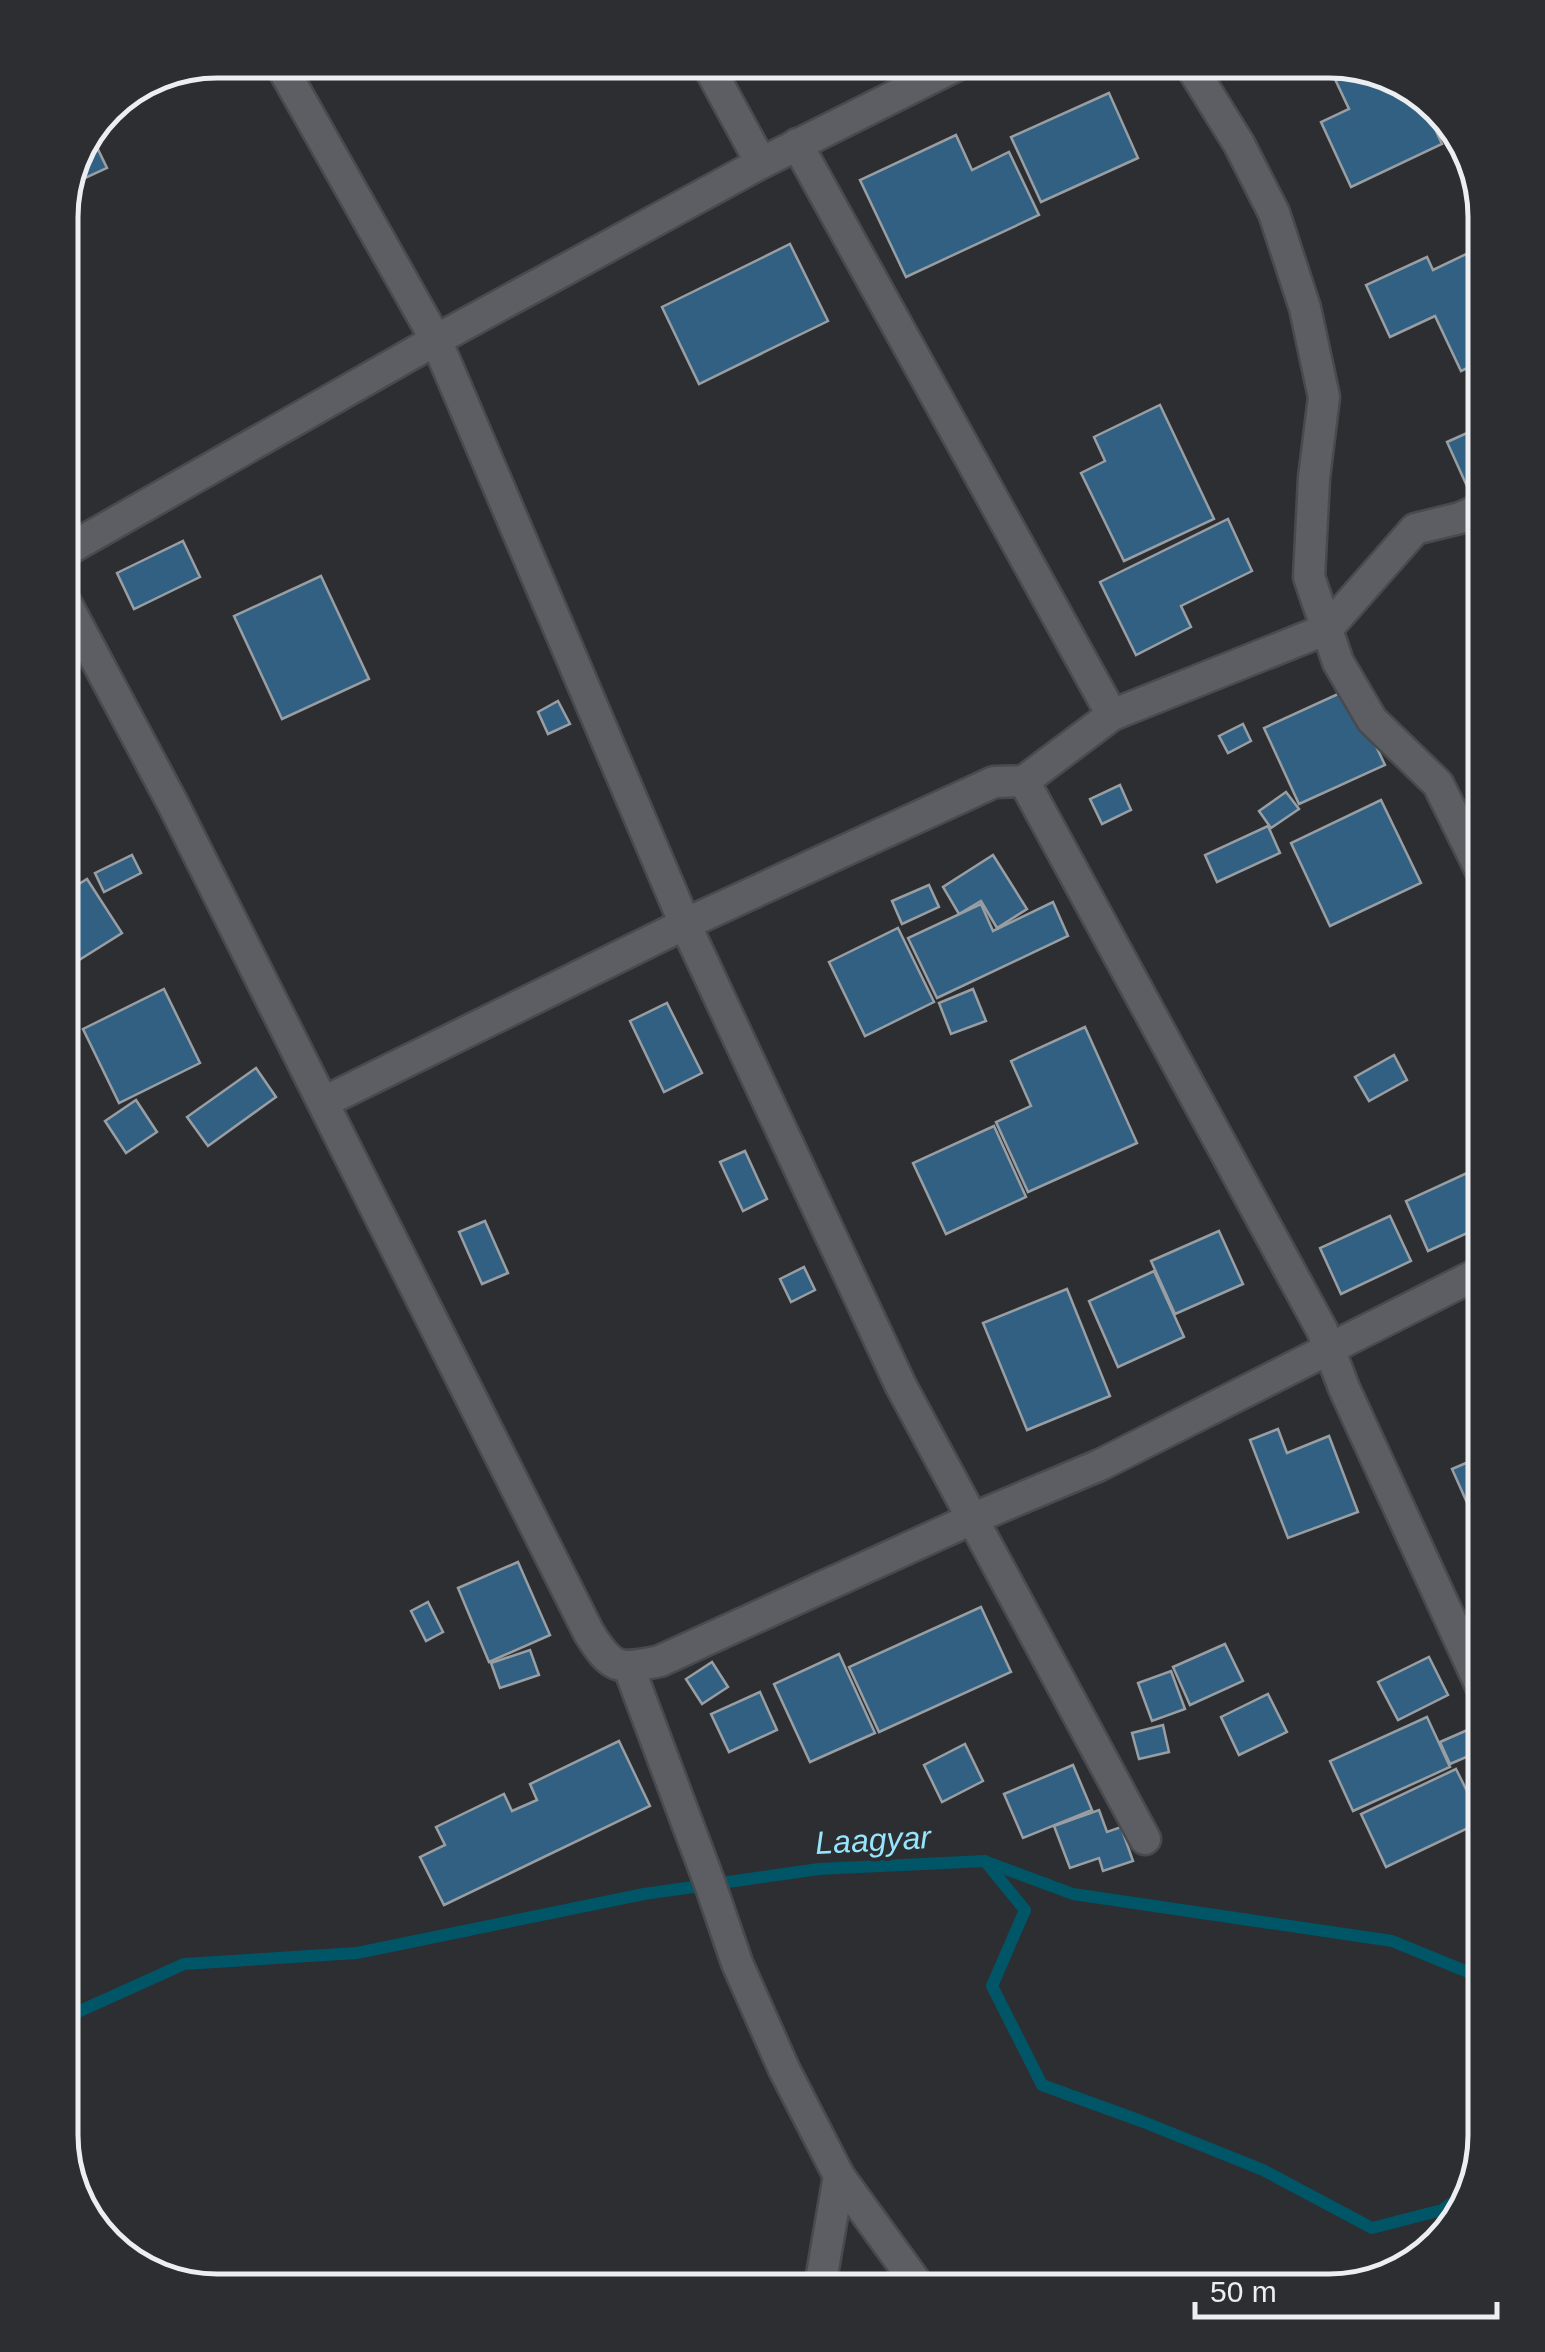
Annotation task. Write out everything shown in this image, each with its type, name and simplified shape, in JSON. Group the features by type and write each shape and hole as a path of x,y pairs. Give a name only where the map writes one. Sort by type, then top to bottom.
{"street":[{"path":"288,77 436,340 685,924 901,1386 1145,1839"},
{"path":"714,77 761,163"},
{"path":"78,544 436,340 796,144 931,78"},
{"path":"1198,78 1239,144 1274,213 1305,308 1324,397 1314,478 1309,576 1338,662 1372,720 1438,784 1468,845"},
{"path":"796,144 1112,714"},
{"path":"324,1102 685,924 994,782 1024,781 1112,714 1327,629 1415,529 1468,514"},
{"path":"78,625 173,804 604,1658 629,1668 660,1661 1100,1465 1468,1279"},
{"path":"1024,781 1322,1330 1344,1388 1468,1658"},
{"path":"629,1668 737,1963 784,2068 839,2176 910,2274"},
{"path":"822,2274 839,2176"}],"building":[{"path":"1334,78 1373,85 1406,101 1433,125 1442,144 1351,187 1321,122 1349,109"},
{"path":"1109,93 1138,158 1041,202 1011,137"},
{"path":"956,135 972,170 1009,152 1039,215 906,277 860,180"},
{"path":"97,147 107,168 83,179"},
{"path":"790,244 828,321 699,384 662,307"},
{"path":"1468,253 1468,368 1461,371 1435,316 1390,337 1366,285 1427,257 1433,270"},
{"path":"1160,405 1214,519 1124,561 1081,473 1105,461 1094,437"},
{"path":"1468,433 1468,488 1447,442"},
{"path":"1228,519 1252,571 1181,606 1191,627 1136,655 1100,582"},
{"path":"183,541 200,577 134,609 117,573"},
{"path":"321,576 369,679 282,719 234,616"},
{"path":"1349,689 1385,765 1299,804 1264,728"},
{"path":"558,701 570,724 548,734 538,712"},
{"path":"1243,724 1251,741 1228,753 1219,736"},
{"path":"1120,785 1131,810 1102,824 1090,799"},
{"path":"1286,792 1299,809 1271,828 1259,811"},
{"path":"1381,800 1421,883 1330,926 1291,843"},
{"path":"1268,826 1280,853 1217,882 1205,855"},
{"path":"132,855 141,873 104,892 95,873"},
{"path":"993,855 1027,909 997,928 981,901 959,914 943,887"},
{"path":"87,879 122,933 78,961 78,885"},
{"path":"929,885 939,907 902,924 892,901"},
{"path":"1053,902 1068,936 937,998 908,938 981,904 993,931"},
{"path":"898,928 934,1002 865,1036 829,962"},
{"path":"164,989 200,1063 119,1103 83,1029"},
{"path":"973,989 986,1021 951,1034 939,1003"},
{"path":"667,1003 702,1073 664,1092 630,1021"},
{"path":"1085,1027 1137,1143 1028,1192 996,1122 1031,1106 1011,1061"},
{"path":"1394,1055 1407,1080 1369,1101 1355,1077"},
{"path":"256,1068 276,1097 208,1146 187,1117"},
{"path":"136,1100 157,1132 126,1153 105,1121"},
{"path":"994,1126 1026,1197 946,1234 913,1163"},
{"path":"745,1151 767,1199 743,1211 720,1162"},
{"path":"1468,1173 1468,1233 1428,1251 1406,1201"},
{"path":"1390,1216 1411,1261 1341,1294 1320,1248"},
{"path":"485,1221 508,1273 482,1284 459,1232"},
{"path":"1219,1231 1243,1284 1175,1314 1151,1261"},
{"path":"804,1267 815,1290 791,1302 780,1279"},
{"path":"1154,1271 1184,1337 1118,1367 1089,1301"},
{"path":"1067,1289 1110,1396 1027,1430 983,1323"},
{"path":"1278,1429 1287,1453 1329,1436 1358,1512 1288,1538 1250,1440"},
{"path":"1468,1462 1468,1505 1452,1469"},
{"path":"518,1562 550,1635 489,1662 458,1588"},
{"path":"428,1602 443,1632 426,1641 411,1611"},
{"path":"981,1607 1011,1672 879,1732 849,1667"},
{"path":"1225,1644 1243,1681 1190,1705 1173,1667"},
{"path":"530,1650 539,1675 500,1688 491,1663"},
{"path":"839,1654 875,1733 810,1762 774,1684"},
{"path":"1429,1657 1448,1695 1398,1720 1378,1682"},
{"path":"712,1662 728,1687 702,1704 686,1679"},
{"path":"1171,1671 1185,1709 1152,1721 1138,1683"},
{"path":"760,1692 777,1730 729,1752 711,1714"},
{"path":"1268,1694 1287,1732 1239,1755 1221,1717"},
{"path":"1427,1717 1450,1767 1353,1811 1330,1761"},
{"path":"1163,1725 1169,1752 1139,1759 1132,1733"},
{"path":"1468,1730 1468,1756 1450,1764 1440,1742"},
{"path":"619,1741 650,1806 444,1905 420,1857 445,1845 436,1827 504,1794 512,1811 537,1800 530,1784"},
{"path":"965,1744 983,1781 942,1802 924,1765"},
{"path":"1073,1765 1092,1810 1023,1838 1004,1794"},
{"path":"1456,1769 1468,1793 1468,1828 1386,1867 1361,1814"},
{"path":"1099,1810 1107,1832 1121,1827 1133,1861 1103,1871 1099,1858 1070,1868 1054,1826"}],"waterway":[{"name":"Laagyar","path":"77,2012 184,1964 357,1953 644,1894 819,1869 985,1861 1025,1910 992,1986 1042,2085 1263,2170 1372,2228 1449,2205"},
{"path":"987,1862 1073,1894 1392,1941 1468,1972"}]}
